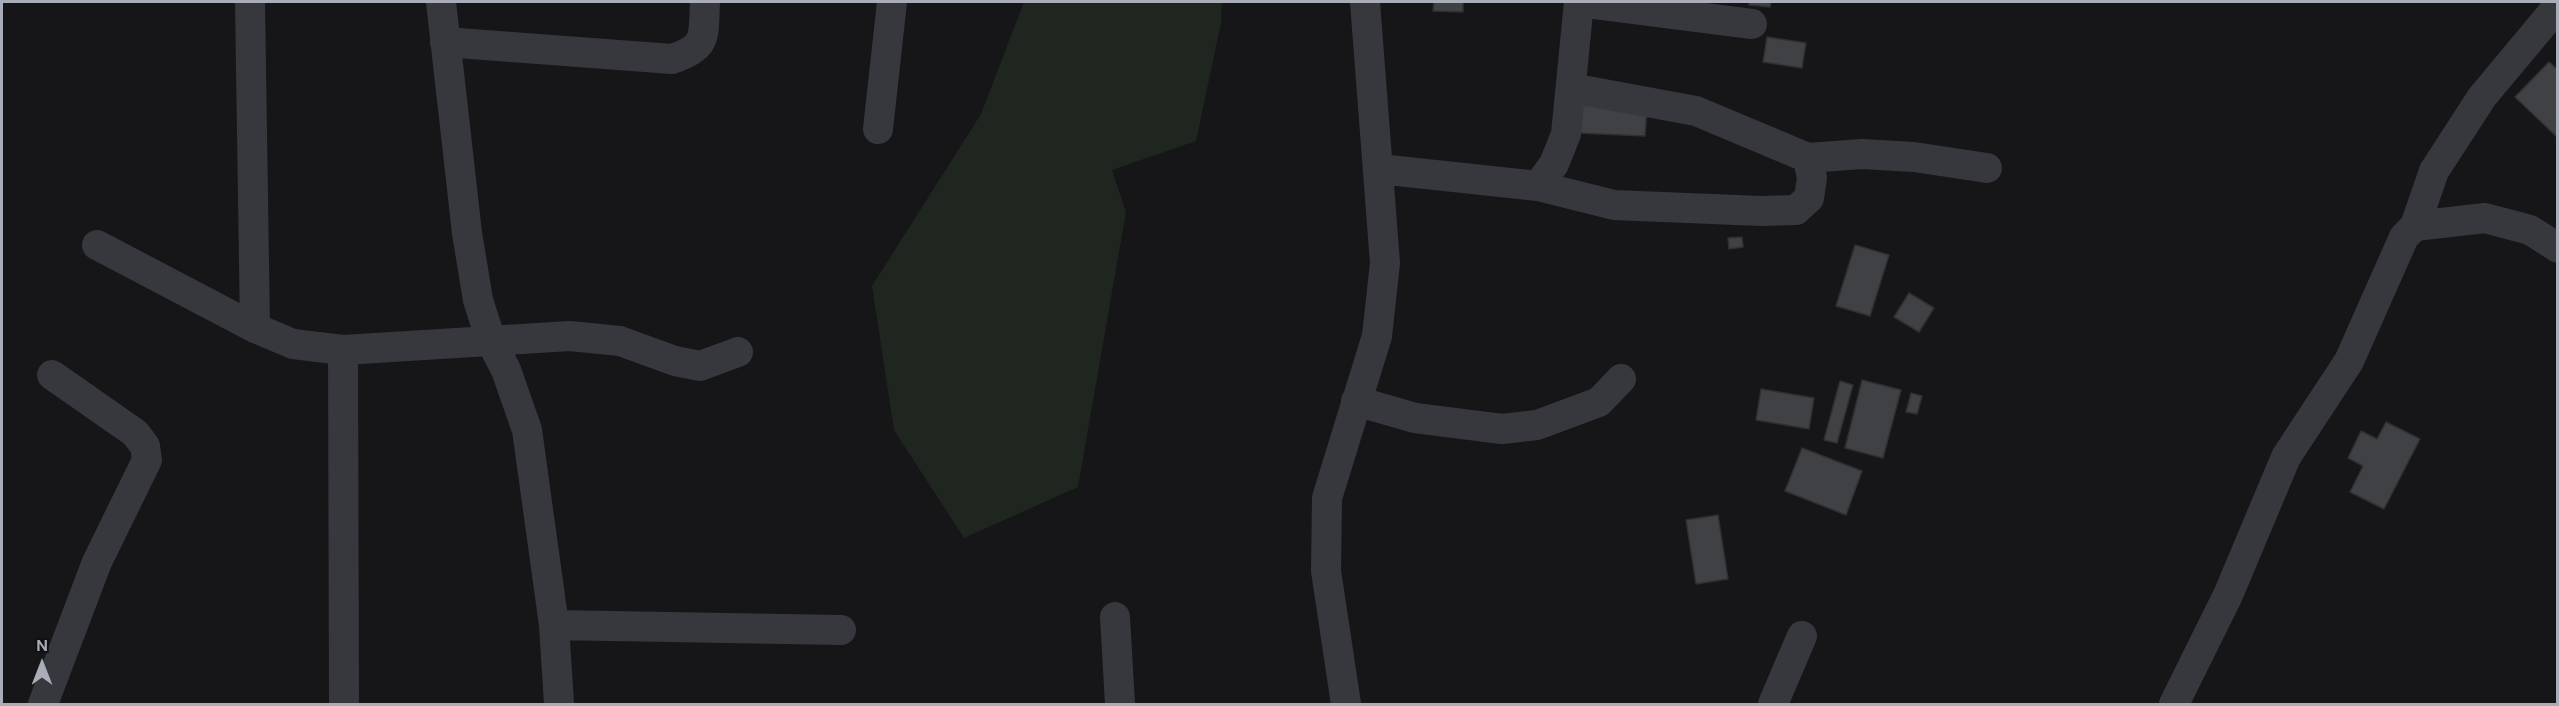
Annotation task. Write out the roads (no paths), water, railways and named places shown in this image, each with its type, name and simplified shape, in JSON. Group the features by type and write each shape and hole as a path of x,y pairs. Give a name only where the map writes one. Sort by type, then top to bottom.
{"street":[{"path":"250,2 255,328"},
{"path":"441,2 467,233 478,300 491,341 506,370 527,430 554,625 559,705"},
{"path":"445,42 672,59 692,53 703,37 705,2"},
{"path":"878,129 892,2"},
{"path":"1346,705 1326,571 1327,498 1377,336 1385,263 1365,2"},
{"path":"1538,186 1554,164 1566,134 1579,2 1752,24"},
{"path":"2174,705 2228,595 2286,457 2349,361 2403,237 2415,226 2434,171 2482,97 2558,6"},
{"path":"1572,88 1696,111 1719,118 1808,158 1862,154 1914,158 1987,168"},
{"path":"1379,169 1538,186 1614,205 1761,211 1796,210 1809,198 1812,178 1808,158"},
{"path":"2415,226 2485,218 2530,230 2558,248"},
{"path":"96,244 255,328 293,344 342,350 570,336 620,341 675,361 700,366 738,352"},
{"path":"342,350 344,705"},
{"path":"43,705 96,562 147,460 145,446 135,433 52,375"},
{"path":"1356,401 1415,418 1502,429 1537,425 1599,402 1621,379"},
{"path":"1115,617 1120,705"},
{"path":"554,625 841,630"},
{"path":"1773,705 1802,636"}]}
